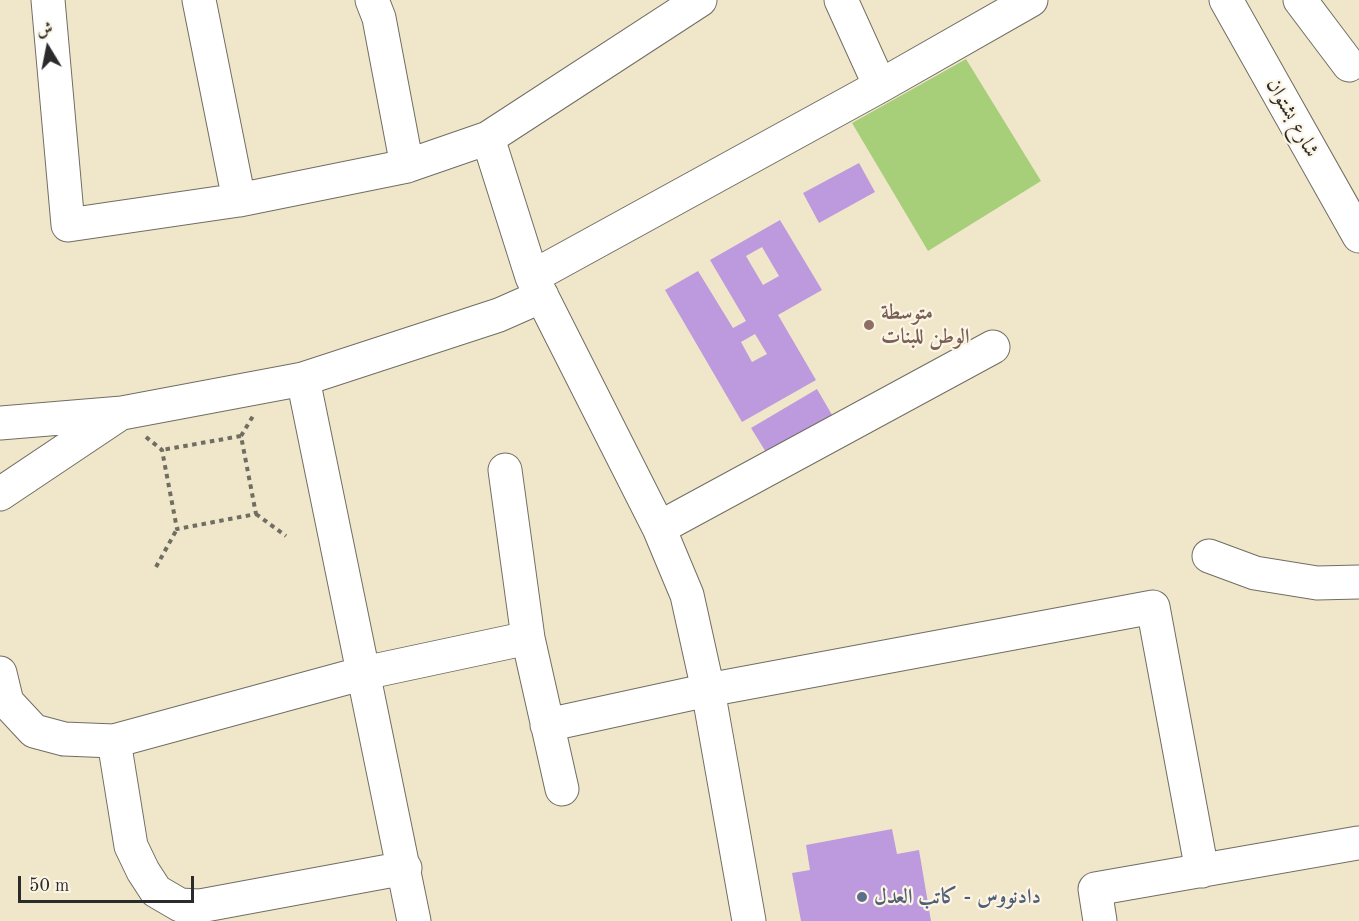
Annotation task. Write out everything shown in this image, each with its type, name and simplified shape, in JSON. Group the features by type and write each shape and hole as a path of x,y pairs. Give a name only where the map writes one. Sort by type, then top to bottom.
{"street":[{"path":"48,0 69,225 239,200 407,166 488,138 700,0"},
{"path":"199,0 239,200"},
{"path":"841,0 880,86"},
{"path":"0,423 122,413 303,378 499,315 537,286 1031,0"},
{"name":"شارع بشتوان","path":"1226,0 1359,236"},
{"path":"1300,0 1349,65"},
{"path":"384,6 407,166"},
{"path":"488,138 537,286 659,528 687,595 708,690 748,921"},
{"path":"659,528 993,347"},
{"path":"303,378 414,921"},
{"path":"0,494 122,413"},
{"path":"505,470 528,638 562,789"},
{"path":"1209,556 1255,573 1317,583 1359,582"},
{"path":"548,725 708,690 1153,607 1202,871"},
{"path":"0,673 7,702 34,731 64,740 114,741 364,674 528,638"},
{"path":"114,741 131,846 156,891 180,913 200,906 405,868"},
{"path":"1100,921 1095,889 1358,843"}],"path":[{"path":"156,567 177,529 162,450 241,436 256,514 286,536"},
{"path":"177,529 256,514"}],"green space":[{"path":"966,59 1041,181 928,251 852,123"}],"building":[{"path":"859,163 875,192 819,223 803,193"},
{"path":"780,220 822,290 778,315 816,380 742,422 665,290 698,271 733,328 746,321 710,260","holes":["762,247 779,276 763,285 746,256","755,334 767,354 752,362 741,342"]},
{"path":"817,389 835,420 769,457 751,428"},
{"name":"دادنووس - کاتب العدل","path":"892,829 897,854 919,850 931,921 801,921 792,873 810,870 806,845"}],"place":[{"name":"متوسطة الوطن للبنات","path":"869,325"},
{"name":"دادنووس - کاتب العدل","path":"862,897"}]}
